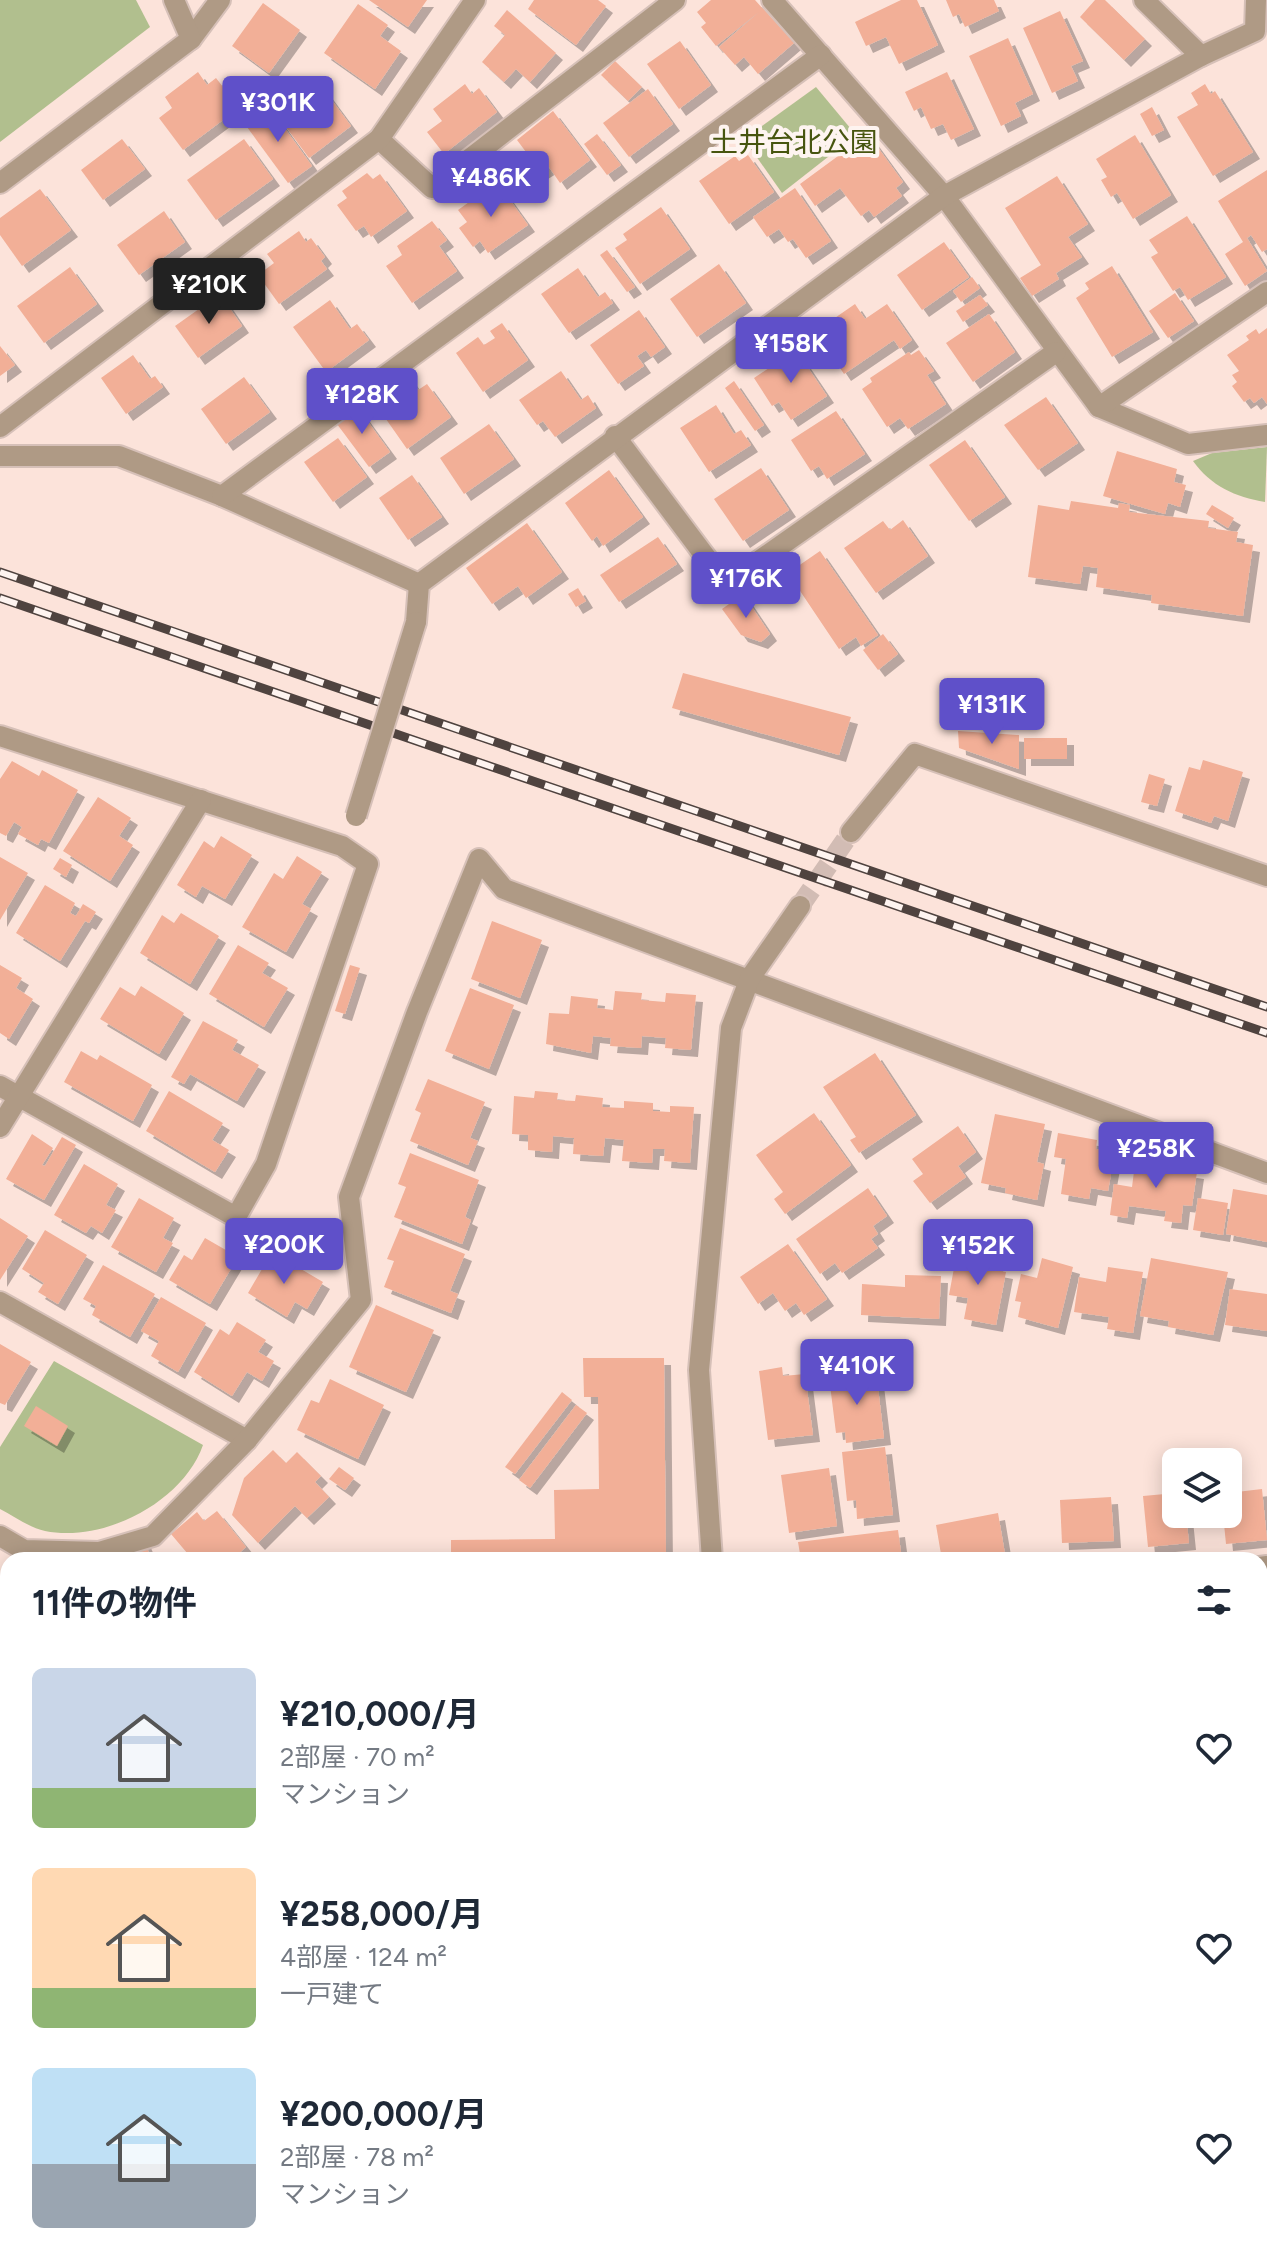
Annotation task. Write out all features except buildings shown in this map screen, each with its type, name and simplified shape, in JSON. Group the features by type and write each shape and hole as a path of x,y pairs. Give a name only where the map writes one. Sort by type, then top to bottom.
{"street":[{"path":"174,0 191,39"},
{"path":"0,183 191,39 220,0"},
{"path":"0,427 379,139 475,0"},
{"path":"379,139 432,188 675,0"},
{"path":"772,0 944,196 1099,407 1188,444 1267,435"},
{"path":"1144,0 1201,56"},
{"path":"342,846 356,816 416,622 419,584 615,436 944,196 1201,56 1255,31 1256,0"},
{"path":"222,496 821,55"},
{"path":"1099,407 1267,292"},
{"path":"615,436 726,584 1056,352"},
{"path":"0,456 119,456 222,496 419,584"},
{"path":"3,742 201,800 342,846 368,864 266,1164 236,1217 9,1091"},
{"path":"851,832 915,754 1267,876"},
{"path":"0,1127 9,1091 201,800"},
{"path":"0,1536 24,1550 99,1552 153,1536 247,1440 361,1300 349,1197 417,1012 479,859 504,889 750,978 1267,1173"},
{"path":"711,1552 699,1370 731,1028 750,978 800,906"},
{"path":"0,1302 247,1440"}],"green space":[{"path":"0,0 136,0 150,27 0,142"},
{"name":"土井台北公園","path":"816,87 856,135 782,193 744,139"},
{"path":"1267,447 1265,502 1224,489 1193,461 1212,453"},
{"path":"54,1361 203,1445 193,1466 178,1484 139,1514 92,1531 68,1533 39,1529 0,1509 0,1447"}],"tunnel":[{"path":"800,906 851,832"}],"railway":[{"path":"0,572 1267,1007"},
{"path":"0,598 1267,1033"}]}
